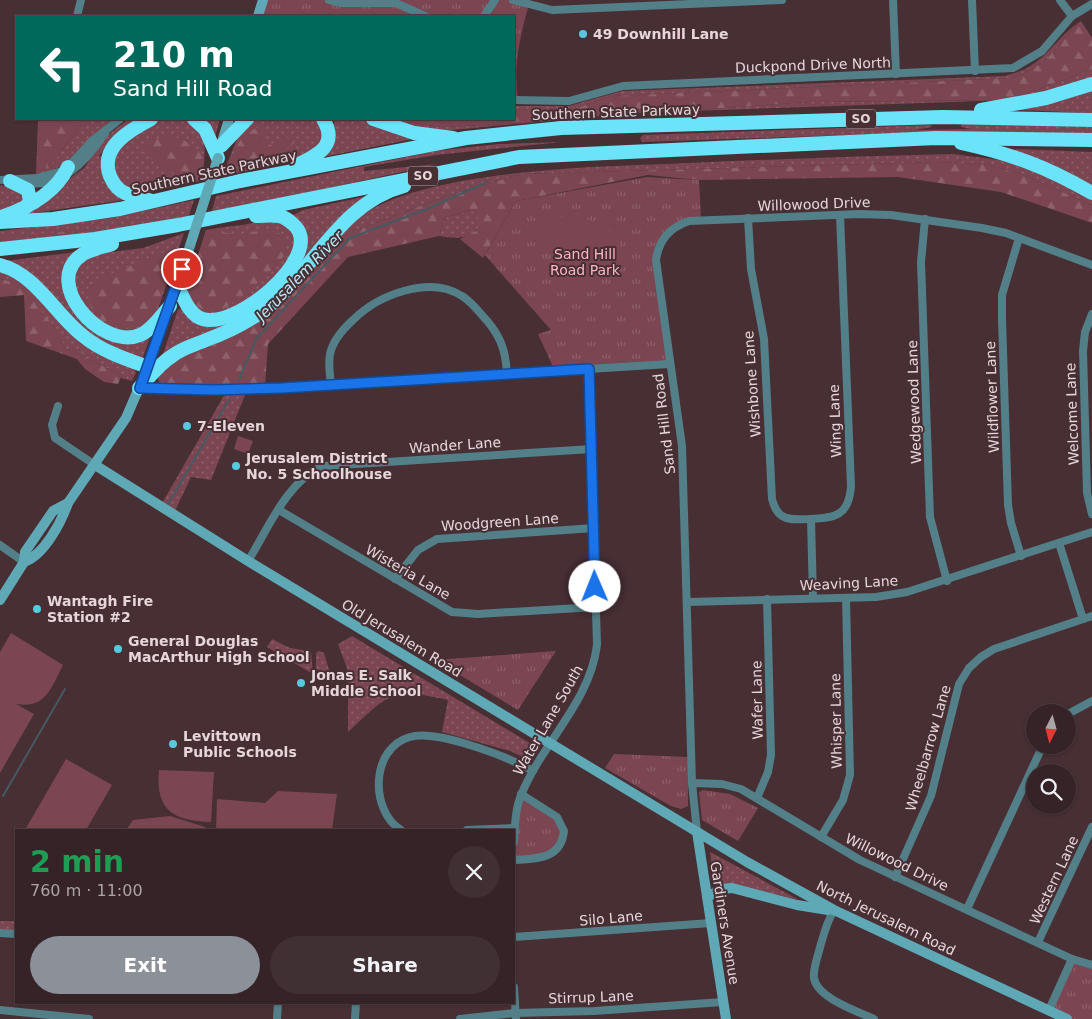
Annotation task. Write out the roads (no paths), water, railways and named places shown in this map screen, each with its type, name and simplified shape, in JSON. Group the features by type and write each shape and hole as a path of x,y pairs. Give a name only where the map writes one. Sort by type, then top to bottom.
{"highway":[{"path":"943,117 1046,98 1092,84"},
{"name":"Southern State Parkway","path":"0,222 53,219 120,209 240,181 461,139 561,128 943,117 1092,120"},
{"path":"150,120 132,129 113,146 108,159 108,171 116,187 124,193 152,201"},
{"path":"195,120 206,129 219,152 246,120"},
{"path":"240,181 294,166 316,156 328,143 329,136 323,120"},
{"path":"376,120 414,133 461,139"},
{"path":"936,138 1020,157 1066,178 1092,193"},
{"name":"SO","path":"0,249 95,239 178,225 519,157 936,138 1092,140"},
{"path":"140,388 172,356 227,332 264,310 287,291 335,231 364,206 393,189 486,169 519,157"},
{"path":"0,217 26,207 45,195 66,172"},
{"path":"4,180 28,190 30,202 26,207"},
{"path":"177,286 190,310 199,317 218,320 241,310 271,288 299,255 301,237 298,229 281,216 215,218"},
{"path":"170,306 148,331 141,335 125,338 114,336 97,326 78,306 72,296 68,283 72,266 83,254 178,225"},
{"path":"0,265 8,267 33,285 80,334 93,344 115,355 148,367"}],"main road":[{"path":"258,15 263,0"},
{"path":"0,600 24,562 25,552 53,511 68,503 126,418 140,388 177,286 229,120"},
{"name":"Old Jerusalem Road","path":"95,465 248,561 697,832"},
{"name":"Gardiners Avenue","path":"697,832 726,1019"},
{"name":"North Jerusalem Road","path":"697,832 834,910 1067,1019"},
{"path":"707,897 722,889 732,888 797,905 834,910"}],"street":[{"path":"77,15 81,0"},
{"path":"329,0 340,3 396,4 423,15"},
{"path":"485,15 495,0"},
{"path":"513,0 552,10 782,0"},
{"path":"893,0 896,74"},
{"path":"972,0 975,71"},
{"path":"1060,0 1072,16"},
{"name":"Duckpond Drive North","path":"515,100 569,101 623,86 1013,68 1023,64 1042,51 1072,16 1092,4"},
{"path":"4,180 42,184 66,172 83,163 109,127 119,120"},
{"name":"Wing Lane","path":"811,519 828,519 839,514 850,499 840,215"},
{"name":"Willowood Drive","path":"669,364 656,260 662,239 674,228 688,222 748,218 891,215 982,228 1019,238 1092,265"},
{"name":"Wishbone Lane","path":"748,218 752,276 764,339 772,499 777,512 784,517 811,519"},
{"name":"Wedgewood Lane","path":"925,220 921,262 930,517 935,543 947,581"},
{"name":"Wildflower Lane","path":"1019,238 1004,286 1002,320 1008,505 1011,523 1021,556"},
{"path":"331,385 330,356 332,347 344,328 362,311 390,296 434,287 461,295 490,324 502,341 507,375"},
{"name":"Welcome Lane","path":"1092,314 1083,340 1088,396 1087,493 1092,514"},
{"name":"Sand Hill Road","path":"140,388 224,390 507,375 669,364 682,446 692,783 697,832"},
{"name":"Water Lane South","path":"515,828 521,794 533,771 581,694 593,669 597,645 589,369"},
{"path":"58,406 52,426 55,438 95,465"},
{"name":"Wander Lane","path":"248,561 294,486 312,471 330,465 592,449"},
{"name":"Wisteria Lane","path":"279,510 442,608 462,614 596,607"},
{"path":"811,519 813,598"},
{"name":"Woodgreen Lane","path":"395,580 418,550 437,539 594,528"},
{"name":"Weaving Lane","path":"688,602 876,597 907,592 947,581 1092,532"},
{"path":"0,544 24,562"},
{"path":"1059,544 1083,619"},
{"name":"Whisper Lane","path":"821,837 843,800 850,775 846,598"},
{"name":"Wafer Lane","path":"757,798 768,772 771,755 767,599"},
{"name":"Wheelbarrow Lane","path":"895,877 930,796 955,694 969,668 981,656 994,649 1092,616"},
{"path":"1076,710 1092,701"},
{"path":"390,827 379,797 383,764 393,746 409,737 430,736 483,749 514,760 533,771"},
{"path":"966,909 1039,754"},
{"name":"Willowood Drive","path":"692,783 722,784 741,789 821,837 895,877 1072,959 1092,965"},
{"path":"515,860 550,855 559,848 564,831 557,817 521,794"},
{"path":"491,829 515,828"},
{"name":"Western Lane","path":"1038,942 1092,828"},
{"path":"834,910 828,920 816,961 814,976 816,984 822,993 874,1019"},
{"name":"Silo Lane","path":"515,937 711,923"},
{"path":"0,933 15,934"},
{"path":"1049,1010 1072,959"},
{"path":"515,1002 516,1016"},
{"name":"Stirrup Lane","path":"460,1019 723,1002"},
{"path":"277,1019 278,1004"},
{"path":"355,1019 356,1004"},
{"path":"0,1010 89,1019"}],"waterway":[{"name":"Jerusalem River","path":"239,380 256,339 350,238 427,209 487,182"},
{"name":"Jerusalem River","path":"167,506 229,400"},
{"name":"Jerusalem River","path":"3,796 65,689"}],"place":[{"name":"49 Downhill Lane","path":"583,34"},
{"name":"7-Eleven","path":"187,426"},
{"name":"Jerusalem District No. 5 Schoolhouse","path":"236,466"},
{"name":"Wantagh Fire Station #2","path":"37,609"},
{"name":"General Douglas MacArthur High School","path":"118,649"},
{"name":"Jonas E. Salk Middle School","path":"301,683"},
{"name":"Levittown Public Schools","path":"173,744"}],"park label":[{"name":"Sand Hill Road Park","path":"585,262"}]}
